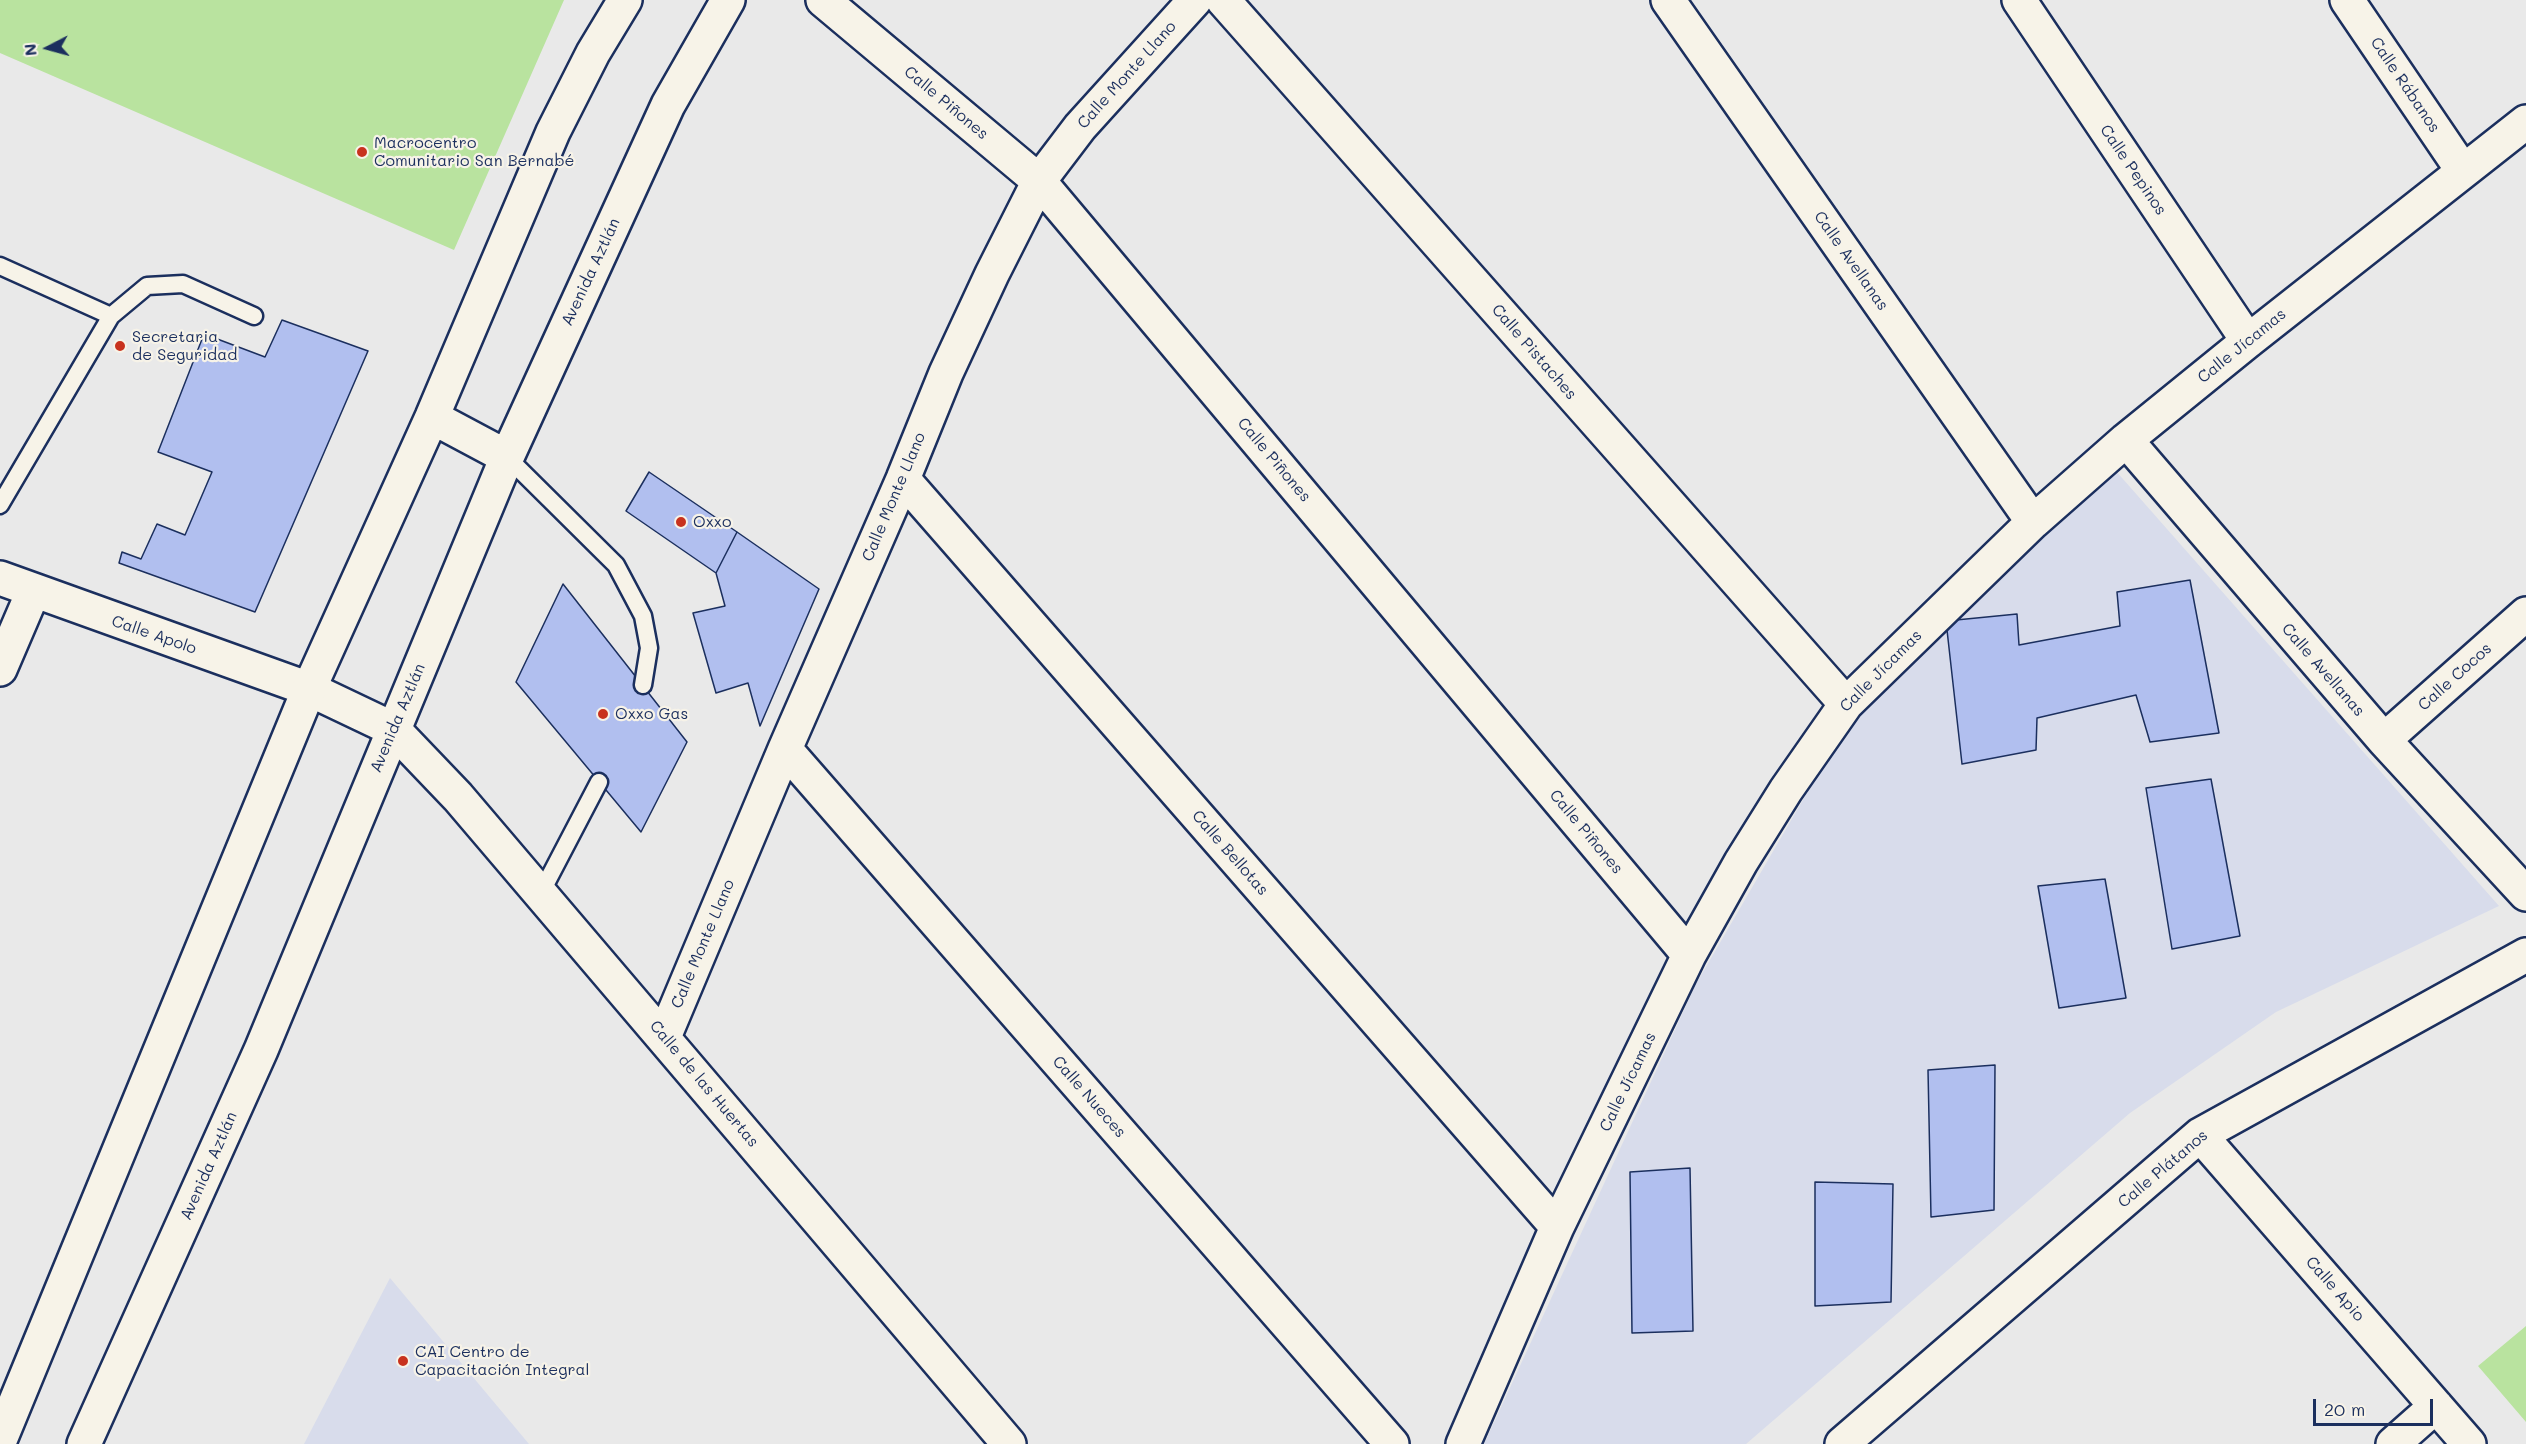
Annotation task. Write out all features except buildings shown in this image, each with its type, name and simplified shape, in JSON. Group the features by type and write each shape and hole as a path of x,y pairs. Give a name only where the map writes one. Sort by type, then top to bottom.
{"street":[{"path":"0,1440 309,689 432,417 552,132 593,53 625,0"},
{"name":"Avenida Aztlán","path":"84,1444 261,1050 507,457 668,105 728,0"},
{"name":"Calle Piñones","path":"823,0 1039,181 1689,955"},
{"name":"Calle Monte Llano","path":"664,1037 785,749 903,479 950,363 1039,181 1080,127 1195,0"},
{"name":"Calle Pistaches","path":"1223,0 1846,704"},
{"name":"Calle Avellanas","path":"1668,0 2033,522"},
{"name":"Calle Pepinos","path":"2019,0 2248,341"},
{"name":"Calle Rábanos","path":"2347,0 2463,171"},
{"name":"Calle Jícamas","path":"1463,1444 1557,1227 1689,955 1757,835 1846,704 2033,522 2126,440 2526,122"},
{"path":"432,417 507,457"},
{"name":"Calle Avellanas","path":"2126,440 2384,741 2526,894"},
{"name":"Calle Bellotas","path":"903,479 1557,1227"},
{"name":"Calle Apolo","path":"0,578 33,592 309,689 393,729"},
{"path":"0,669 33,592"},
{"name":"Calle Cocos","path":"2384,741 2526,614"},
{"name":"Calle de las Huertas","path":"393,729 458,797 541,893 1009,1444"},
{"name":"Calle Nueces","path":"785,749 1392,1444"},
{"name":"Calle Plátanos","path":"1842,1444 2200,1135 2526,955"},
{"name":"Calle Apio","path":"2200,1135 2469,1444"},
{"path":"2393,1444 2436,1406"}],"lane":[{"path":"0,266 111,316"},
{"path":"0,505 5,482 111,316 147,286 183,284 254,316"},
{"path":"507,457 616,565 643,616 649,648 642,685"},
{"path":"541,893 599,782"}],"shaded area":[{"path":"2108,462 2499,906 2276,1012 2130,1113 1746,1444 1484,1444 1696,984 1854,712"},
{"name":"CAI Centro de Capacitación Integral","path":"390,1278 529,1444 304,1444"}],"green space":[{"name":"Macrocentro Comunitario San Bernabé","path":"0,0 564,0 454,250 0,53"},
{"path":"2526,1326 2526,1422 2478,1366"}],"place":[{"name":"Macrocentro Comunitario San Bernabé","path":"362,152"},
{"name":"Secretaria de Seguridad","path":"120,346"},
{"name":"Oxxo","path":"681,522"},
{"name":"Oxxo Gas","path":"603,714"},
{"name":"CAI Centro de Capacitación Integral","path":"403,1361"}]}
